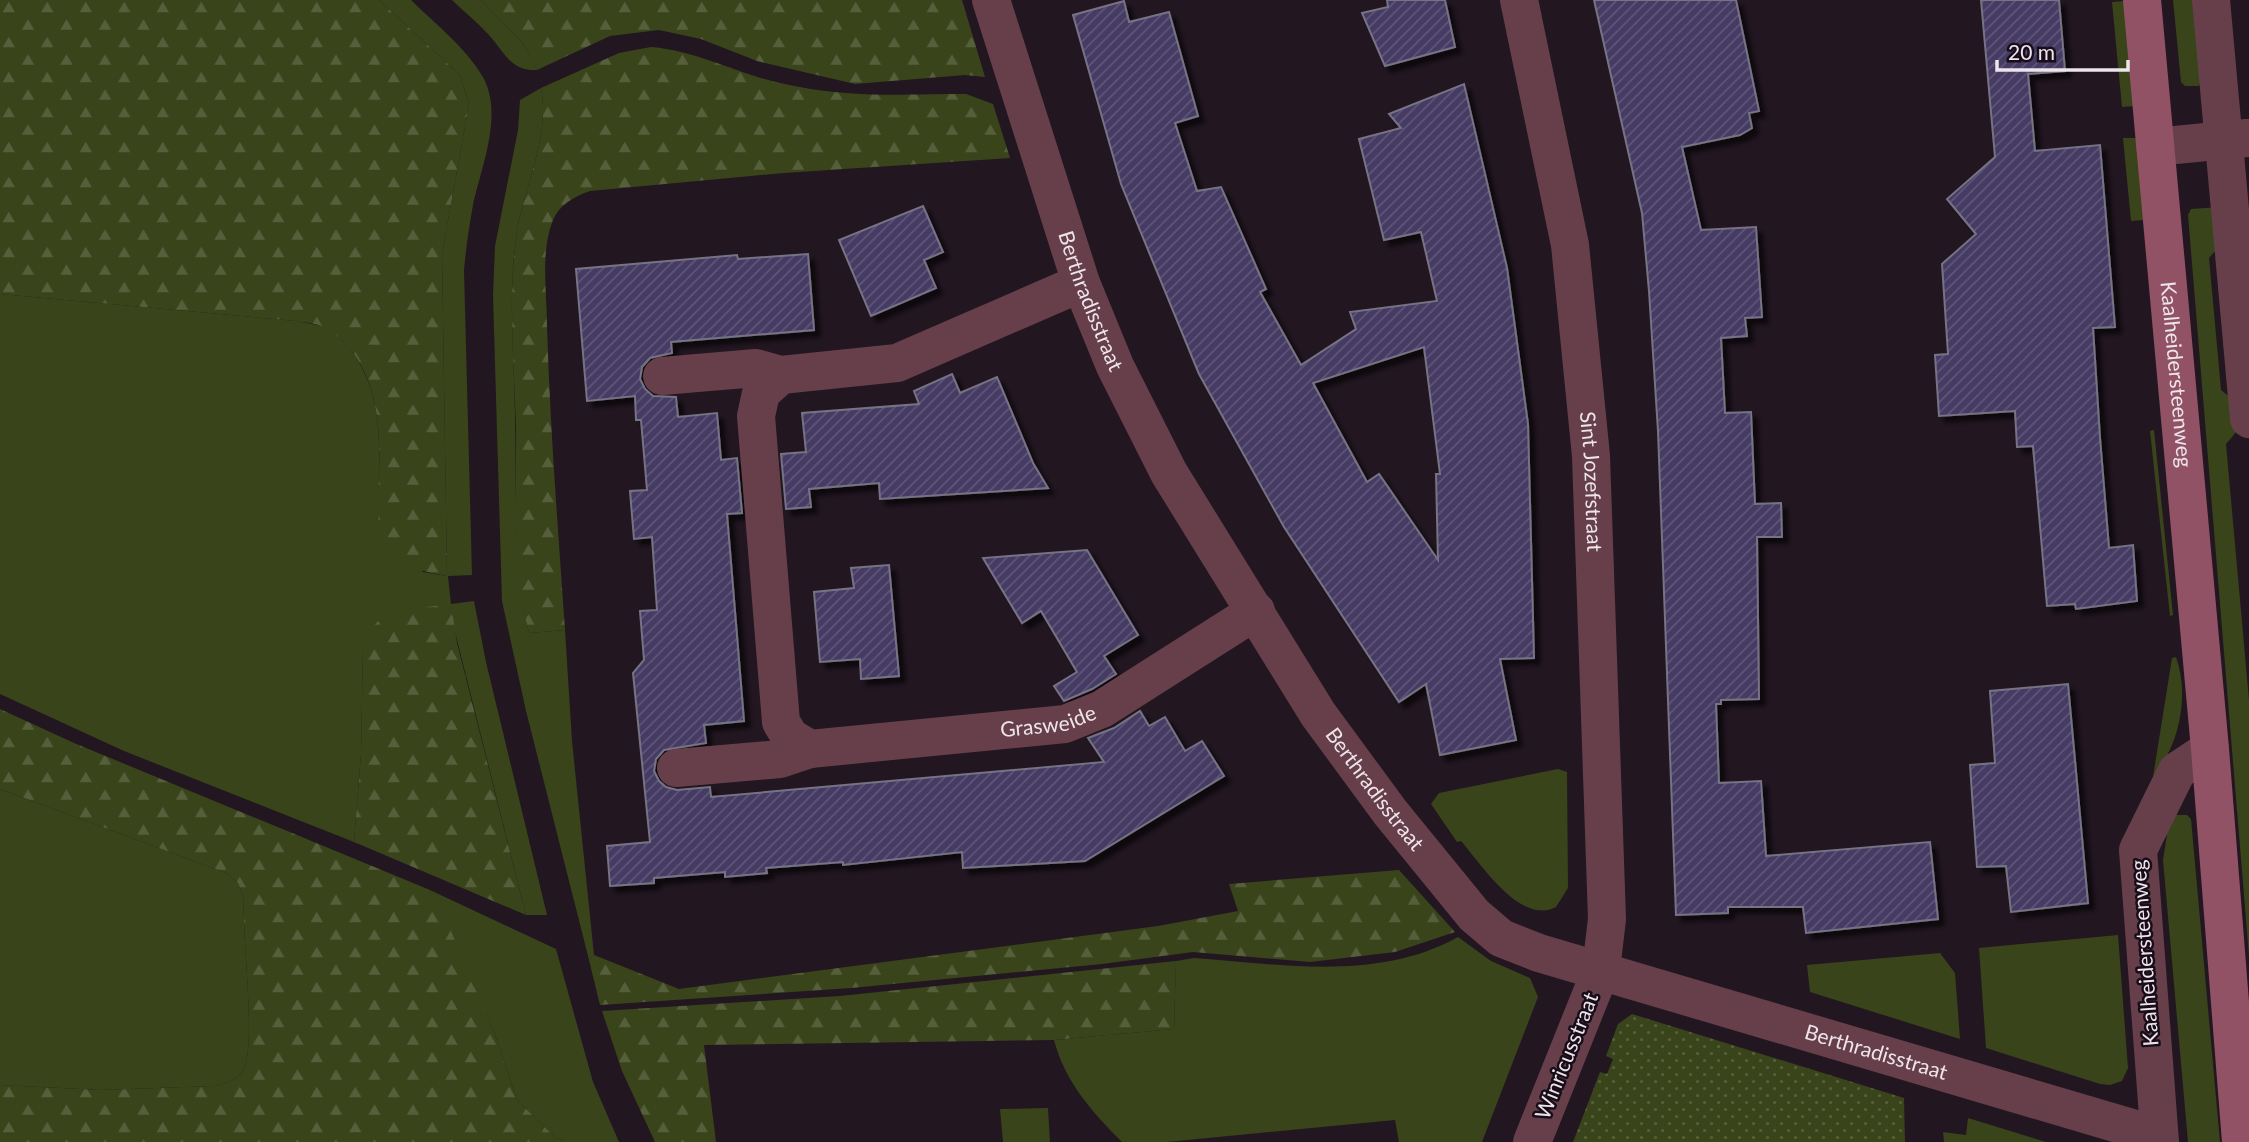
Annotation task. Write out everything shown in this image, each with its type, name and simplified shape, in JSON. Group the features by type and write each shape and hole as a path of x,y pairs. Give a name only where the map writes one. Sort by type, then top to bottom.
{"street":[{"name":"Berthradisstraat","path":"991,0 1081,283 1115,366 1169,474 1318,714 1390,812 1474,915 1501,938 1539,953 2160,1139"},
{"name":"Sint Jozefstraat","path":"1519,0 1570,245 1591,456 1607,919 1601,970"},
{"name":"Kaalheidersteenweg","path":"2142,0 2210,749 2241,1142"},
{"path":"2211,0 2236,139 2249,419"},
{"path":"2155,147 2236,139"},
{"path":"662,376 756,368 781,376 897,363 1081,283"},
{"path":"781,376 761,393 756,416 757,430 781,722 790,737 810,749"},
{"name":"Grasweide","path":"676,768 780,759 810,749 1065,724 1102,709 1256,611"},
{"name":"Kaalheidersteenweg","path":"2160,1139 2138,850 2177,771 2210,749"},
{"name":"Winricusstraat","path":"1532,1142 1601,970"}],"green space":[{"path":"0,0 379,0 460,75 469,104 442,254 447,576 408,566 394,557 384,543 378,513 379,433 372,393 366,374 356,357 324,327 296,321 0,294"},
{"path":"379,0 411,0 469,57 484,79 489,94 489,142 473,205 464,270 472,575 448,576 451,604 474,601 486,662 547,915 526,915 454,628 363,648 361,754 354,842 124,751 0,694 0,294 296,321 330,330 351,350 371,389 378,430 378,516 423,572 447,576 442,254 469,104 460,75"},
{"path":"452,0 481,0 523,43 537,70 527,70 513,63 491,37"},
{"path":"481,0 962,0 985,77 965,75 855,84 757,61 701,39 659,30 610,36 537,70 523,43"},
{"path":"2173,0 2195,0 2201,83 2198,86 2185,86 2181,82"},
{"path":"2124,1 2135,106 2122,107 2112,2"},
{"path":"651,47 685,53 763,79 805,88 873,95 966,94 993,104 1010,158 784,173 590,191 573,198 563,206 553,220 549,232 545,272 552,440 565,630 529,633 517,556 512,285 519,220 542,126 541,88 619,53"},
{"path":"541,88 542,126 519,220 512,283 518,552 529,633 565,630 572,741 594,955 589,960 526,711 502,601 493,295 495,246 518,130 520,100"},
{"path":"2123,138 2137,138 2144,220 2131,221"},
{"path":"2220,207 2225,240 2209,258 2221,390 2240,405 2242,425 2226,444 2249,700 2249,956 2188,215 2191,209"},
{"path":"2154,430 2173,615 2170,616 2150,431"},
{"path":"451,604 457,643 526,915 354,842 361,754 363,648 376,623 393,611"},
{"path":"2176,657 2182,688 2180,720 2170,750 2153,777 2172,658"},
{"path":"0,709 74,743 430,890 448,924 493,1029 517,1100 555,1137 567,1142 0,1142 0,1085 101,1090 222,1084 239,1075 247,1060 249,1016 244,898 238,883 226,873 0,789"},
{"path":"1558,769 1567,772 1568,888 1556,907 1543,911 1529,908 1503,890 1461,841 1457,842 1431,804 1439,793"},
{"path":"0,789 226,873 238,883 244,898 249,1041 247,1060 236,1078 214,1086 101,1090 0,1085"},
{"path":"2176,815 2187,815 2191,819 2220,1142 2188,1142 2163,860 2168,828"},
{"path":"1399,870 1455,932 1395,952 1310,962 1193,952 1102,964 851,988 600,1005 589,960 594,955 679,989 1158,926 1238,911 1229,884"},
{"path":"430,890 556,949 593,1082 619,1142 567,1142 555,1137 517,1100 493,1029"},
{"path":"2118,935 2128,1068 2122,1081 2110,1085 2100,1084 1986,1048 1979,948"},
{"path":"1458,937 1491,961 1530,978 1538,997 1482,1142 1399,1142 1395,1120 1167,1142 1122,1142 1072,1083 1054,1040 1174,1029 1176,961 1194,958 1294,966 1362,965 1427,951"},
{"path":"1940,953 1955,973 1960,1039 1810,992 1807,965"},
{"path":"1176,961 1174,1029 1054,1040 704,1045 716,1142 655,1142 622,1071 602,1011 840,996"},
{"path":"1632,1014 1904,1098 1905,1142 1573,1142 1600,1072 1607,1074 1613,1059 1606,1056 1618,1024"},
{"path":"1048,1108 1050,1142 1003,1142 1000,1109"},
{"path":"1968,1118 2046,1142 1944,1142 1943,1132 1966,1135"}],"building":[{"path":"1387,0 1445,0 1455,47 1385,66 1362,13 1388,7"},
{"path":"1594,0 1736,0 1759,111 1749,113 1752,128 1740,135 1682,147 1701,230 1756,227 1762,317 1745,318 1747,336 1721,338 1725,413 1751,412 1755,504 1781,503 1782,537 1757,537 1759,699 1721,700 1721,704 1716,704 1719,783 1761,781 1766,856 1930,842 1938,919 1806,933 1803,907 1728,907 1728,913 1676,915 1658,431 1649,291 1642,213"},
{"path":"1981,0 2059,0 2065,71 2028,74 2035,151 2100,145 2115,327 2093,328 2100,438 2109,548 2133,545 2137,601 2076,609 2075,604 2047,606 2033,446 2017,447 2015,411 1939,416 1935,355 1948,354 1942,264 1976,234 1947,199 1995,157"},
{"path":"1124,1 1129,22 1169,12 1198,116 1175,123 1197,191 1221,187 1266,289 1260,292 1301,365 1356,329 1350,312 1437,301 1421,232 1384,240 1359,139 1401,128 1389,114 1464,84 1507,268 1528,424 1534,658 1500,659 1516,740 1440,755 1426,684 1399,702 1284,527 1199,374 1121,184 1073,15","holes":["1424,347 1440,474 1436,474 1438,560 1379,474 1367,482 1313,383"]},
{"path":"923,206 943,252 924,260 936,288 871,316 839,240"},
{"path":"808,254 814,330 671,342 672,353 650,358 642,367 640,379 645,389 653,396 676,397 678,417 717,413 721,460 737,458 742,513 727,514 744,721 704,725 706,743 664,750 656,759 654,771 659,781 666,787 677,790 710,787 711,797 1104,762 1088,738 1114,728 1140,711 1149,726 1165,717 1185,751 1202,741 1224,776 1085,861 963,868 962,852 843,865 843,862 766,868 767,873 725,877 725,872 654,878 654,883 610,886 607,846 650,842 633,673 644,660 640,611 657,610 652,537 634,539 630,491 647,490 641,420 636,420 635,396 587,401 576,269 737,255 738,259"},
{"path":"952,374 960,393 997,377 1033,463 1048,488 880,499 879,483 809,489 811,507 786,509 781,454 806,452 802,413 919,404 914,391"},
{"path":"1087,550 1138,635 1104,656 1116,674 1092,689 1064,701 1054,686 1077,672 1041,611 1022,623 983,558"},
{"path":"889,565 899,676 861,679 860,659 820,662 814,592 854,588 851,568"},
{"path":"2068,684 2088,903 2011,912 2006,866 1977,867 1970,765 1995,763 1990,691"}]}
